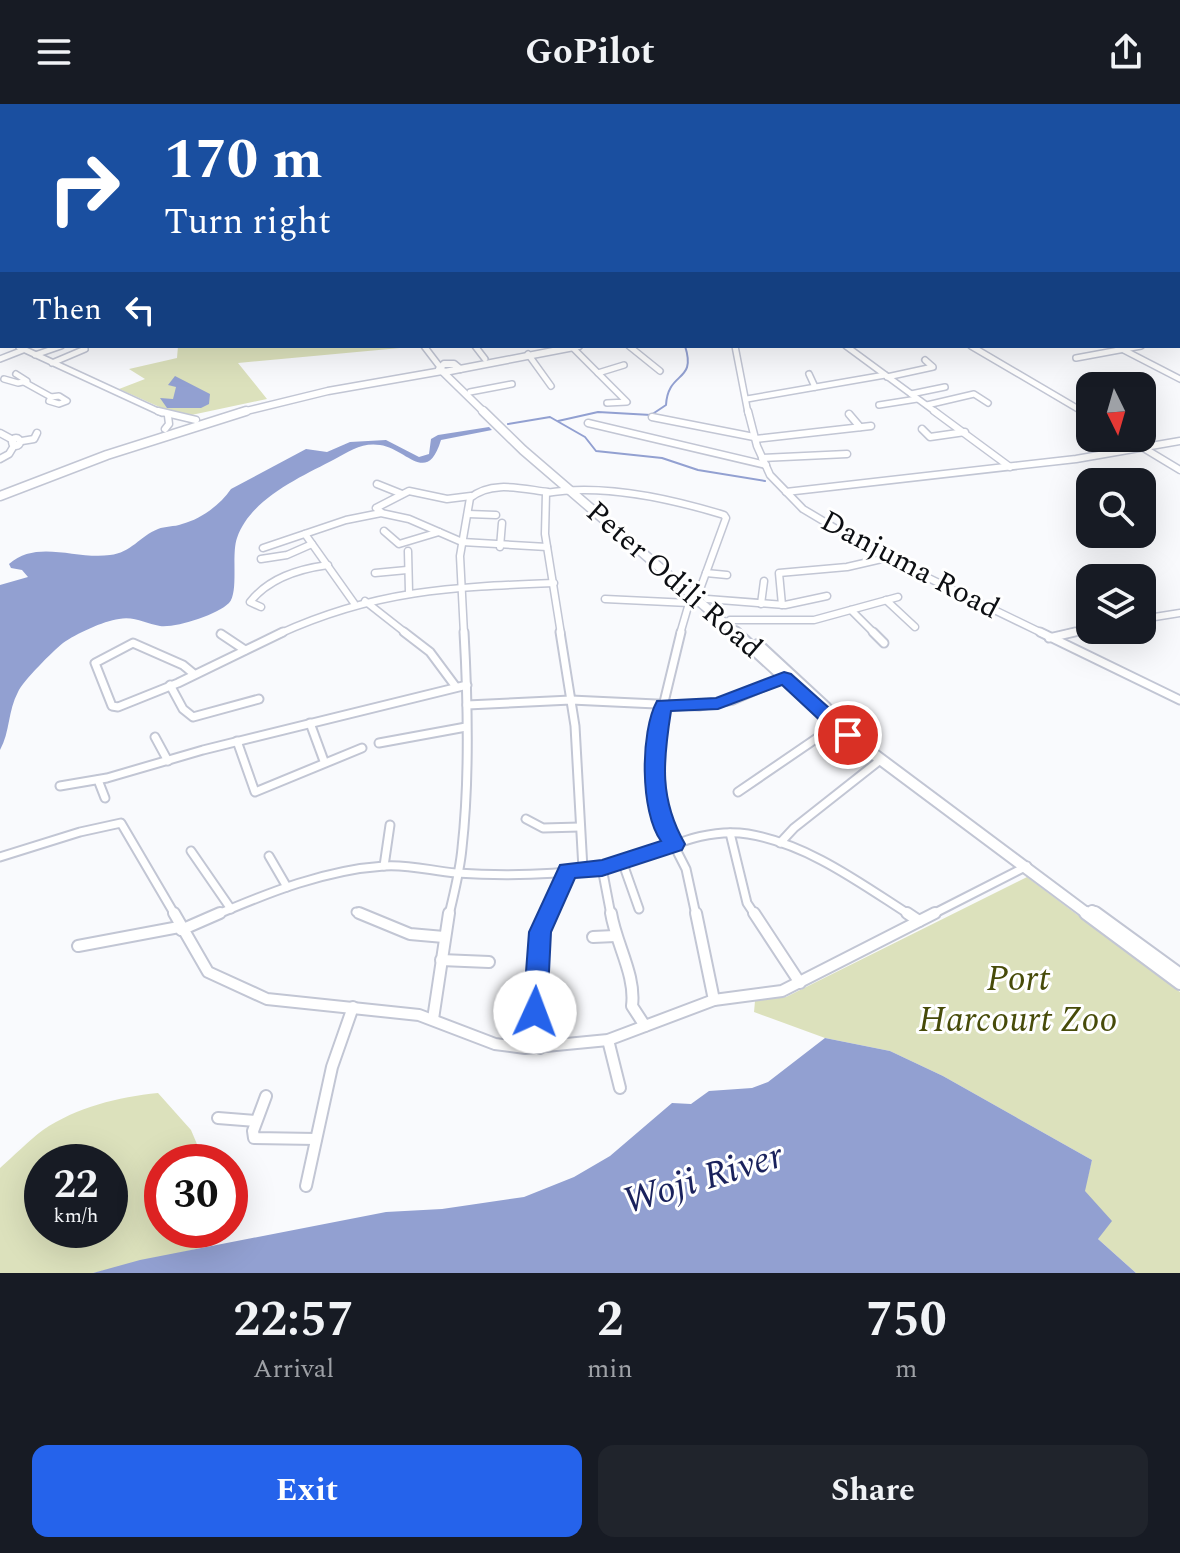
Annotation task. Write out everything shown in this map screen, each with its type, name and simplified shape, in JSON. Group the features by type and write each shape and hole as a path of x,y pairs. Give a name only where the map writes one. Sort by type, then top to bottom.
{"main road":[{"path":"455,367 485,359 559,348"},
{"path":"0,494 202,422 330,391 561,348"},
{"name":"Peter Odili Road","path":"455,367 459,379 470,392 528,448 836,725 879,761 1180,975"},
{"path":"0,494 165,429 196,420 318,390 441,370"},
{"name":"Peter Odili Road","path":"441,370 523,450 572,488"},
{"name":"Peter Odili Road","path":"697,597 730,620 871,748 1180,983"}],"street":[{"path":"945,104 970,104"},
{"path":"21,348 168,416 196,420"},
{"path":"35,355 55,348"},
{"path":"426,348 441,370"},
{"path":"477,348 485,359"},
{"path":"574,348 627,402 607,403"},
{"path":"631,348 660,371"},
{"name":"Danjuma Road","path":"735,348 755,438 764,462 786,492 828,524 886,558 1180,700"},
{"path":"849,348 1010,467"},
{"path":"974,348 1076,408"},
{"path":"1076,358 1128,348"},
{"path":"52,363 85,349"},
{"path":"1122,349 1180,379"},
{"path":"430,354 455,367"},
{"path":"528,354 551,386"},
{"path":"747,399 933,367 925,360"},
{"path":"598,373 624,365"},
{"path":"2,380 16,372 27,379 24,382"},
{"path":"1171,375 1180,372"},
{"path":"809,374 815,387"},
{"path":"2,380 24,382 51,397 49,401 58,407"},
{"path":"470,392 512,384"},
{"path":"879,405 945,387"},
{"path":"927,405 974,394 988,403"},
{"path":"849,414 860,427"},
{"path":"165,429 169,424 168,416"},
{"path":"652,417 755,438 871,426"},
{"path":"588,423 764,462 847,454"},
{"path":"922,429 930,437 965,432"},
{"path":"0,433 14,442 34,439 37,433"},
{"path":"1156,446 1180,441"},
{"path":"0,459 9,454 14,442"},
{"path":"786,492 1122,452"},
{"path":"1150,452 1180,470"},
{"path":"377,484 402,494"},
{"path":"381,513 376,508 414,491 447,499 471,496 481,489 506,487 548,492 572,488 653,499 724,515 726,518 663,705 655,751 656,794 665,831 675,844 686,869 700,954 714,1000"},
{"path":"548,492 544,507 547,547 571,700 583,869"},
{"path":"433,1019 464,822 467,685 460,587 462,542 471,496"},
{"path":"263,548 381,513 409,519 462,542 500,547 547,547"},
{"path":"468,514 496,515"},
{"path":"500,547 502,523"},
{"path":"384,531 399,544 439,532"},
{"path":"305,534 354,603"},
{"path":"261,559 287,555 312,544"},
{"path":"408,551 409,592"},
{"path":"782,605 779,573 847,567 886,558"},
{"path":"261,607 250,602 266,584 308,568 328,565"},
{"path":"375,573 407,570"},
{"path":"706,573 727,575"},
{"path":"761,604 764,581"},
{"path":"194,674 183,665 133,643 95,663 106,697 114,707 170,685 354,603 409,592 554,583"},
{"path":"605,599 697,597 782,605 827,596"},
{"path":"730,620 799,621 898,597"},
{"path":"886,600 915,627"},
{"path":"365,601 430,652 456,687"},
{"path":"851,610 884,643"},
{"path":"1156,617 1180,613"},
{"path":"1049,638 1076,631"},
{"path":"221,634 245,650"},
{"path":"467,705 571,700 663,705 718,704 784,678"},
{"path":"170,685 183,709 193,717 259,699"},
{"path":"60,786 98,780 237,741 467,685"},
{"path":"310,723 324,761"},
{"path":"738,792 836,725"},
{"path":"379,743 466,727"},
{"path":"155,737 168,761"},
{"path":"237,741 255,792 324,761 362,748"},
{"path":"780,843 794,828 879,761"},
{"path":"98,780 105,798"},
{"path":"526,819 543,828 580,827"},
{"path":"0,857 79,827 115,823 125,827 180,928 208,972 267,999 433,1019 495,1044 540,1048 608,1040 714,1000 782,991 1026,866"},
{"path":"384,866 390,825"},
{"path":"78,946 180,928 287,887 336,872 384,866 458,873 602,868 675,844 730,833 748,834 780,843 841,872 919,921"},
{"path":"730,833 747,903 800,983"},
{"path":"191,851 231,909"},
{"path":"269,856 287,887"},
{"path":"622,861 639,909"},
{"path":"602,868 615,936 634,990 632,1006 645,1026"},
{"path":"540,1048 535,1012 540,932 567,870"},
{"path":"356,912 410,934 444,937"},
{"path":"593,937 615,936"},
{"path":"441,960 489,962"},
{"path":"306,1186 332,1067 353,1007"},
{"path":"608,1040 620,1088"},
{"path":"266,1096 256,1121 254,1138 316,1139"},
{"path":"218,1118 256,1121"}],"green space":[{"path":"178,348 400,348 238,363 267,399 182,417 119,389 145,379 129,369 177,358"},
{"name":"Port Harcourt Zoo","path":"1027,877 1180,992 1180,1273 1136,1273 1098,1239 1084,1191 1092,1160 943,1076 890,1051 825,1038 754,1012 755,1001 786,997"},
{"path":"158,1093 191,1130 197,1144 144,1144 144,1248 201,1248 93,1273 0,1273 0,1168 24,1146 24,1248 128,1248 128,1144 26,1144 56,1122 113,1100"}],"water":[{"path":"175,376 210,394 209,404 201,408 167,408 160,398 173,399 176,387 168,385"},
{"path":"489,427 492,430 441,440 435,454 423,463 380,445 362,446 278,490 253,511 237,538 234,591 229,603 186,623 160,626 125,618 98,625 68,639 21,687 0,750 0,585 28,577 9,564 20,557 44,551 97,556 117,554 158,529 189,522 203,515 231,489 306,449 327,452 350,442 386,440 419,457 429,454 431,439 438,435"},
{"name":"Woji River","path":"825,1038 890,1051 943,1076 1092,1160 1085,1191 1112,1221 1098,1239 1136,1273 93,1273 202,1248 248,1248 248,1239 386,1212 442,1209 524,1197 574,1177 610,1156 672,1103 691,1104 709,1091 752,1088 768,1082"}],"waterway":[{"path":"558,421 598,412 651,415 666,405 672,386 685,372 688,358 686,348"},
{"path":"508,424 550,417 585,437 596,451 662,458 698,470 765,481"}],"route":[{"path":"535,1012 540,932 567,870 602,868 675,844 665,831 656,794 655,751 663,705 718,704 784,678 848,735"}]}
